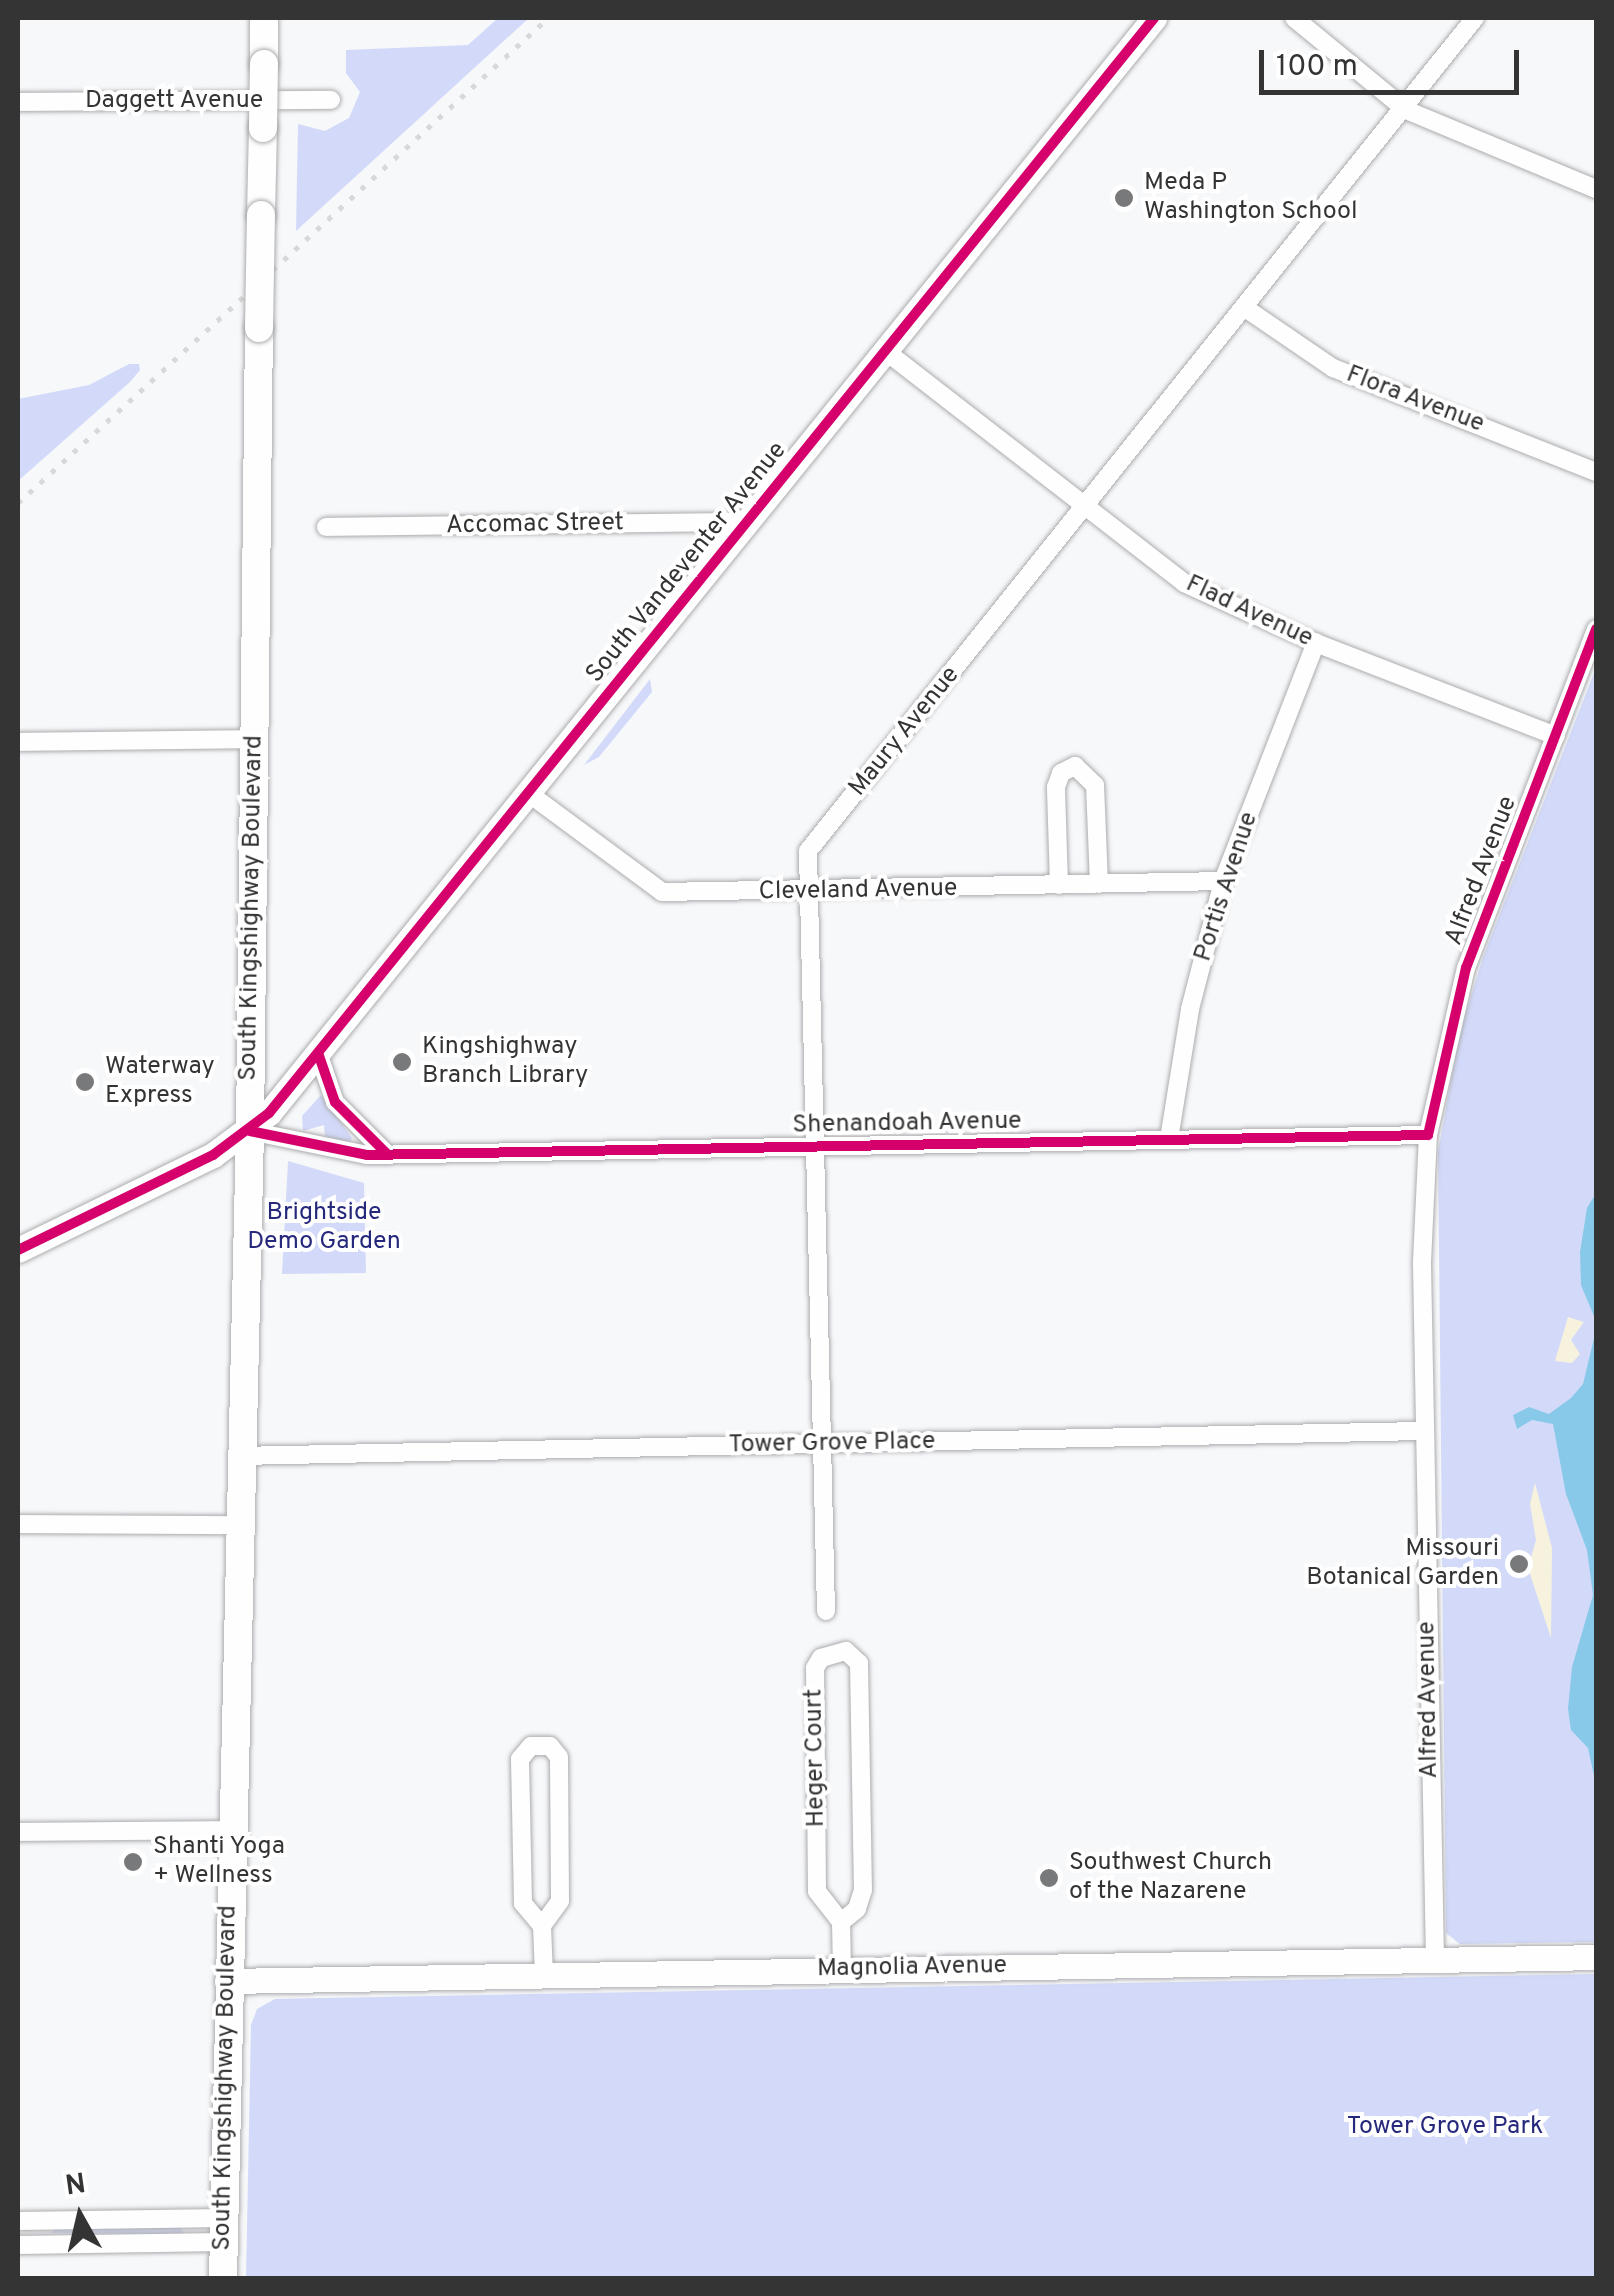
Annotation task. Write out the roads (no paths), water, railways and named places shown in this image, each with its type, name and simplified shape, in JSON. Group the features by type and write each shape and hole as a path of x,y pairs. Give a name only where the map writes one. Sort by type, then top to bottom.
{"main road":[{"name":"South Kingshighway Boulevard","path":"223,2278 238,1456 250,1132 264,18"}],"street":[{"name":"South Vandeventer Avenue","path":"250,1132 318,1053 1154,18"},
{"path":"1294,18 1406,110 1596,189"},
{"name":"Maury Avenue","path":"826,1611 808,851 1406,110 1475,18"},
{"name":"Daggett Avenue","path":"18,102 330,100"},
{"name":"Flora Avenue","path":"1245,308 1332,368 1596,472"},
{"name":"Flad Avenue","path":"884,350 1184,583 1316,643 1556,736"},
{"name":"Accomac Street","path":"326,527 745,522"},
{"name":"Alfred Avenue","path":"1435,1960 1422,1262 1428,1134 1460,986 1596,629"},
{"name":"Portis Avenue","path":"1169,1139 1190,1009 1223,882 1316,643"},
{"path":"18,742 254,739"},
{"path":"1059,885 1056,787 1062,773 1076,766 1088,772 1095,785 1099,884"},
{"name":"Cleveland Avenue","path":"527,792 651,888 808,894 1223,882"},
{"path":"318,1053 336,1102 387,1154"},
{"path":"18,1250 250,1132"},
{"name":"Shenandoah Avenue","path":"250,1132 350,1155 1428,1134"},
{"name":"Tower Grove Place","path":"238,1456 1426,1431"},
{"path":"18,1524 237,1525"},
{"name":"Heger Court","path":"841,1922 857,1909 863,1890 860,1663 846,1652 821,1658 815,1668 817,1892 841,1922 842,1970"},
{"path":"542,1926 522,1903 520,1759 541,1746 559,1757 560,1901 542,1926 544,1975"},
{"path":"18,1832 230,1830"},
{"name":"Magnolia Avenue","path":"227,1981 1596,1957"},
{"path":"18,2221 224,2230"},
{"path":"18,2245 224,2230"}],"railway":[{"path":"18,503 548,18"}],"place":[{"name":"Meda P Washington School","path":"1124,198"},
{"name":"Kingshighway Branch Library","path":"402,1062"},
{"name":"Waterway Express","path":"85,1082"},
{"name":"Missouri Botanical Garden","path":"1519,1564"},
{"name":"Shanti Yoga + Wellness","path":"133,1862"},
{"name":"Southwest Church of the Nazarene","path":"1049,1878"}],"park label":[{"name":"Brightside Demo Garden","path":"324,1228"},
{"name":"Tower Grove Park","path":"1445,2127"}]}
